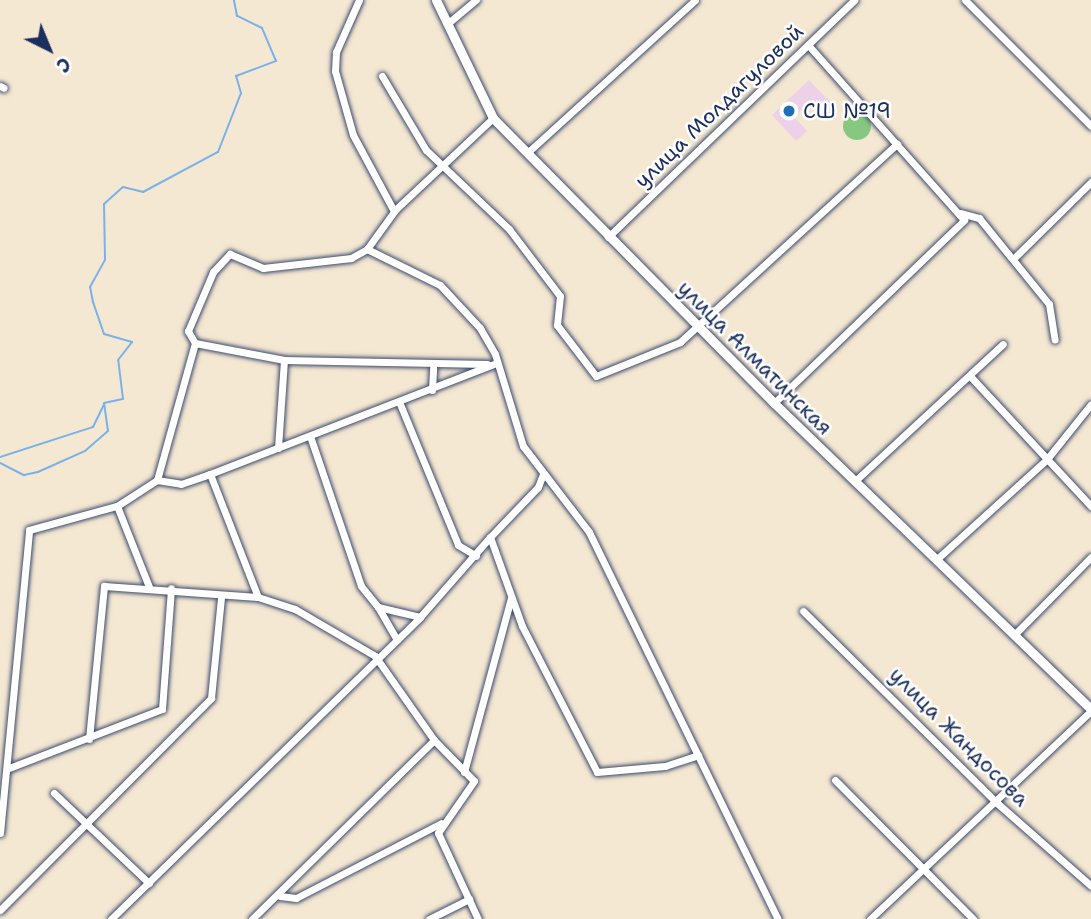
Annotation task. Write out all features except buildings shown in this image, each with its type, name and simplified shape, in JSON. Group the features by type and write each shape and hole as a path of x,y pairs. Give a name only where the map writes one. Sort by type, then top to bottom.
{"street":[{"path":"359,0 336,52 335,71 353,135 394,211"},
{"name":"улица Алматинская","path":"436,0 493,118 774,403 938,558 1091,710"},
{"path":"447,24 476,0"},
{"path":"527,153 695,0"},
{"name":"улица Молдагуловой","path":"608,237 854,0"},
{"path":"965,0 1091,126"},
{"path":"808,45 960,213 979,218 1013,258 1049,304 1055,340"},
{"path":"382,76 442,166 509,229 560,296 557,325 593,374 635,363 680,342 897,144"},
{"path":"0,833 9,768 29,530 117,506 157,480 195,343 188,331 213,272 230,254 263,268 306,259 334,264 367,249 394,211 493,118"},
{"path":"1013,258 1091,182"},
{"path":"774,403 962,225 960,213"},
{"path":"367,249 463,302 495,354 494,364 523,446 589,532 778,919"},
{"path":"195,343 284,360 433,368 494,364"},
{"path":"856,480 1003,344"},
{"path":"278,448 284,360"},
{"path":"157,480 181,484 400,404 494,364"},
{"path":"432,390 433,368"},
{"path":"970,376 1091,506"},
{"path":"400,404 455,540 476,556"},
{"path":"938,558 1047,459 1091,404"},
{"path":"310,436 361,586 378,607 397,640"},
{"path":"210,474 258,597"},
{"path":"111,919 375,656 397,640 420,617 538,487 543,474"},
{"path":"117,506 149,587"},
{"path":"490,537 511,598 597,772 656,768 698,755"},
{"path":"1015,634 1091,557"},
{"path":"9,768 162,709 171,588"},
{"path":"89,739 102,589 171,588 221,598 258,597 295,609 375,656 434,740 464,772 472,789 441,823 296,898 280,896"},
{"path":"0,910 211,698 221,598"},
{"path":"464,772 511,598"},
{"path":"378,607 420,617"},
{"name":"улица Жандосова","path":"803,611 996,803 1091,886"},
{"path":"870,919 923,874 1091,710"},
{"path":"252,919 280,896 434,740"},
{"path":"835,780 923,874 973,919"},
{"path":"54,793 149,883"},
{"path":"441,823 438,833 478,919"},
{"path":"429,919 469,900"}],"shaded area":[{"name":"СШ №19","path":"809,80 834,106 824,116 810,102 794,117 807,131 796,141 772,115"}],"green space":[{"path":"857,112 867,116 871,126 867,136 857,140 847,136 843,126 847,116"}],"waterway":[{"path":"0,463 24,475 38,472 85,451 108,431 104,403 123,399 118,360 132,342 104,334 93,302 90,287 105,260 104,204 123,187 143,192 218,152 241,93 236,76 276,61 262,28 237,16 234,0"},
{"path":"0,457 93,427 104,404"}],"place":[{"name":"СШ №19","path":"789,111"}]}
